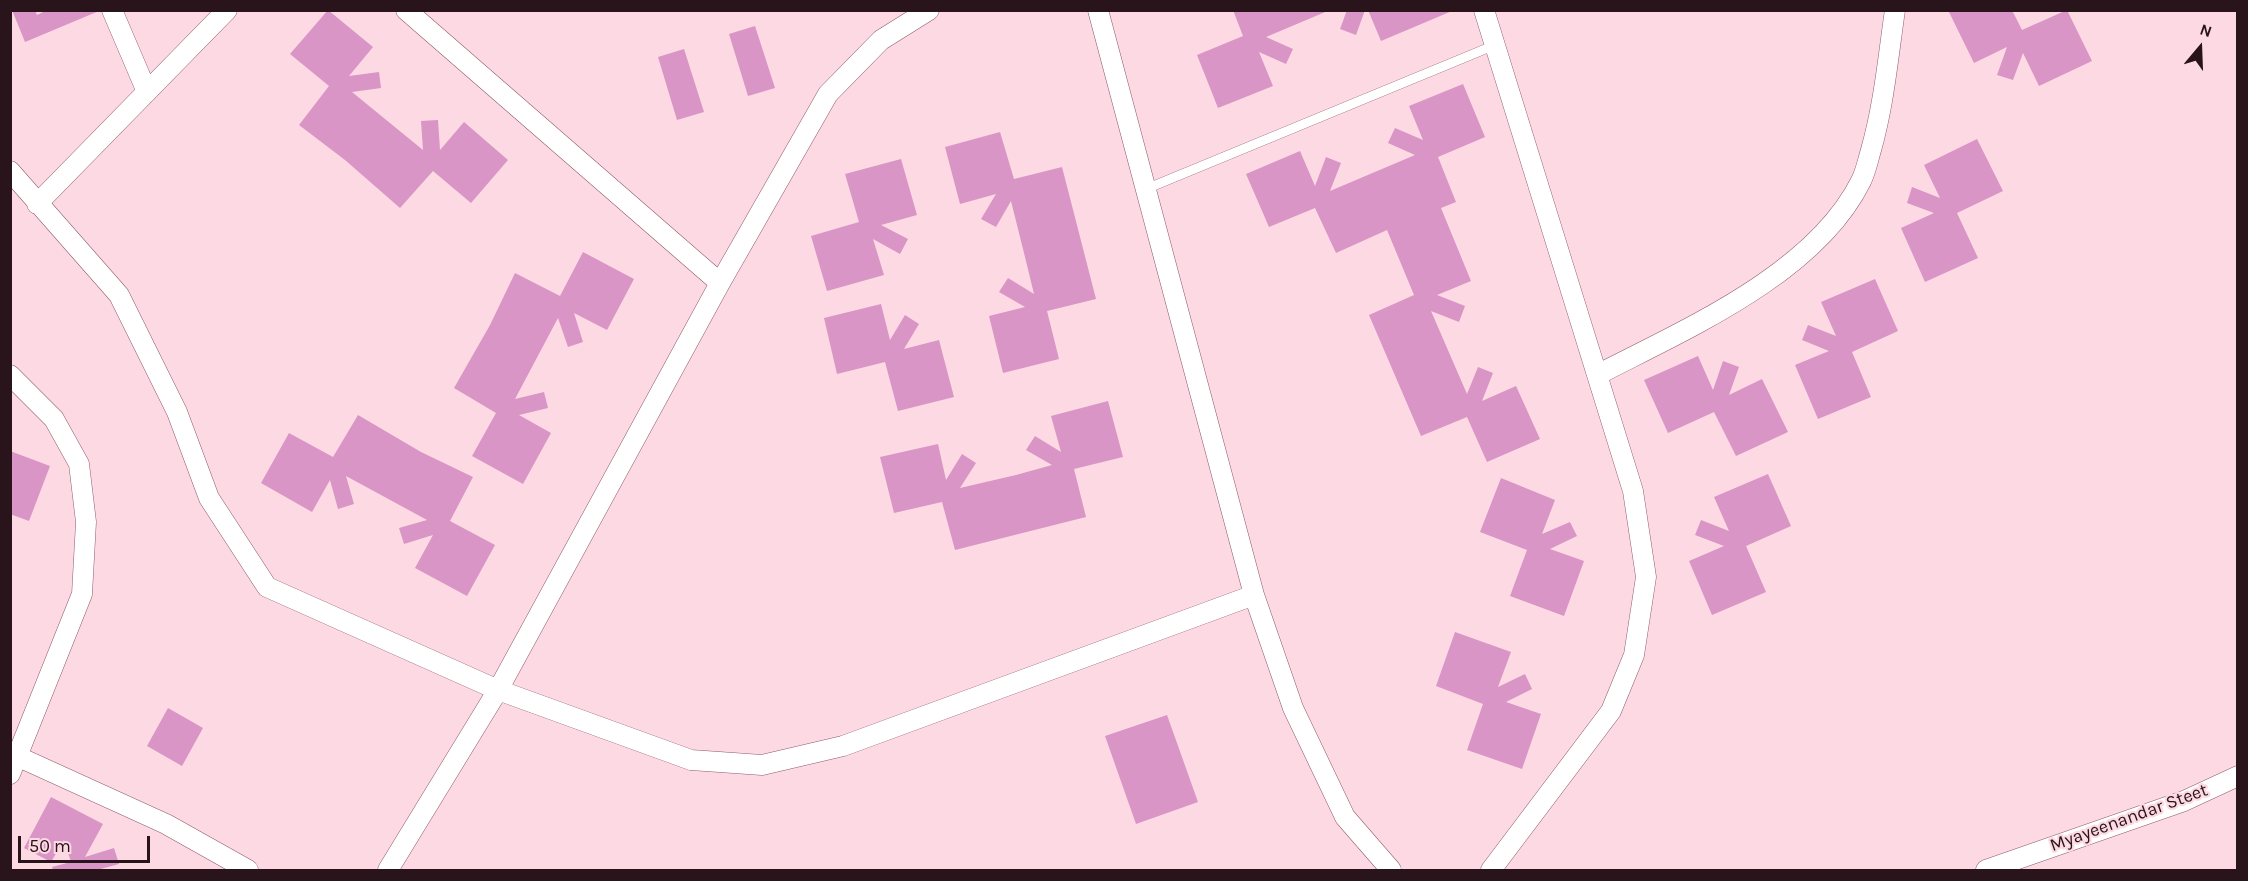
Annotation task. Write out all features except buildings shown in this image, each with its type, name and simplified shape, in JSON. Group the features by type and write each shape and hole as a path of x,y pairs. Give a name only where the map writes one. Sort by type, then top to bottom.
{"street":[{"path":"112,10 147,92"},
{"path":"37,204 227,10"},
{"path":"406,10 720,283"},
{"path":"388,870 498,690 720,283 828,94 881,40 928,10"},
{"path":"1098,10 1254,595 1293,708 1345,817 1391,870"},
{"path":"1484,10 1633,491 1646,577 1634,655 1611,711 1491,870"},
{"path":"1597,375 1721,311 1790,263 1833,227 1862,180 1882,111 1895,10"},
{"path":"10,171 119,295 177,412 210,498 267,587 498,690 691,760 762,765 843,746 1254,595"},
{"path":"10,375 54,420 79,464 86,522 82,594 14,754 10,774"},
{"path":"14,754 166,824 249,870"},
{"name":"Myayeenandar Steet","path":"1986,870 2184,801 2238,776"}],"lane":[{"path":"1146,189 1495,45"}]}
